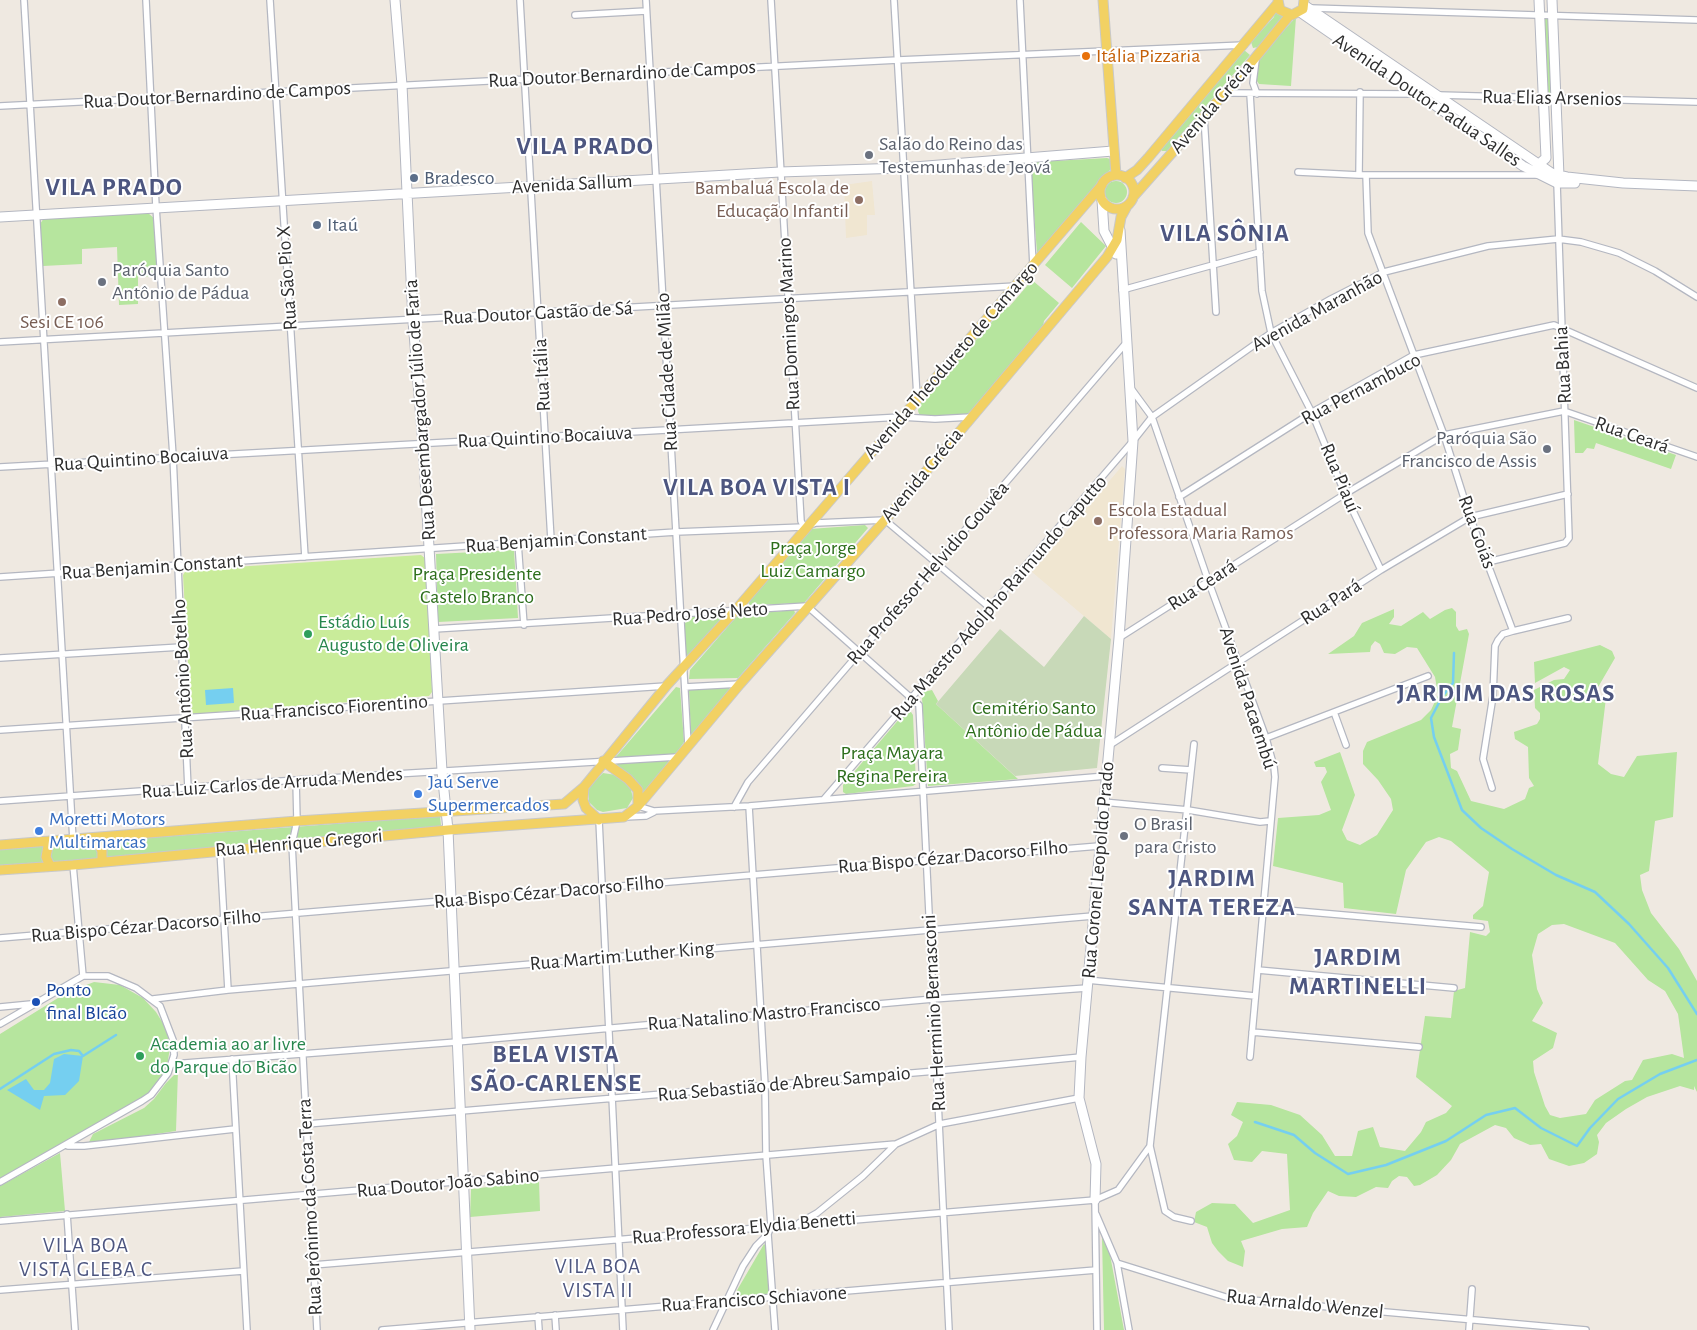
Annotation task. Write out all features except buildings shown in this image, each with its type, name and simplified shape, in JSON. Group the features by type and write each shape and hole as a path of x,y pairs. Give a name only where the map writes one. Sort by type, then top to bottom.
{"main road":[{"path":"1103,0 1113,151 1121,177 1133,188 1133,197 1126,206 1112,209 1102,200 1100,190 1102,184 1109,177 1121,177"},
{"path":"1278,1 1283,13 1290,15 1305,6"},
{"name":"Avenida Grécia","path":"1121,177 1137,170 1244,45 1278,1"},
{"name":"Avenida Grécia","path":"1133,197 1226,93 1290,15"},
{"path":"1244,45 1257,56"},
{"path":"1232,58 1246,69"},
{"path":"1155,149 1164,154 1167,159"},
{"name":"Avenida Theodureto de Camargo","path":"603,761 734,612 804,527 917,397 1016,286 1102,184"},
{"name":"Rua Coronel Leopoldo Prado","path":"1120,230 1121,217 1126,206"},
{"name":"Avenida Grécia","path":"638,806 677,757 807,606 885,520 1113,250 1120,230"},
{"path":"603,761 628,779 638,790 638,806 624,818 599,820 586,808 583,800 584,787 603,761"},
{"name":"Rua Henrique Gregori","path":"0,845 96,839 297,821 564,804 584,787"},
{"name":"Rua Henrique Gregori","path":"0,870 73,865 448,830 599,820"},
{"path":"96,839 102,851 102,862"},
{"path":"49,841 46,859 50,866"}],"street":[{"path":"24,0 28,105 37,214 56,573 73,840"},
{"name":"Rua Antônio Botelho","path":"146,0 156,207 173,456 188,789"},
{"name":"Rua São Pio X","path":"270,0 304,557"},
{"name":"Rua Desembargador Júlio de Faria","path":"395,0 402,85 414,320 424,444 437,702 448,830 470,1326"},
{"name":"Rua Itália","path":"520,0 551,540"},
{"name":"Rua Cidade de Milão","path":"646,0 688,745"},
{"name":"Rua Domingos Marino","path":"771,0 800,521 804,527"},
{"path":"894,0 902,168 912,292 917,397"},
{"path":"1020,0 1024,54 1026,157 1033,266"},
{"path":"1539,0 1546,158"},
{"name":"Rua Bahia","path":"1488,562 1561,544 1569,538 1560,326 1557,98 1552,0"},
{"path":"1305,6 1540,16 1697,20"},
{"name":"Avenida Doutor Padua Salles","path":"1305,6 1416,93 1540,176 1558,179"},
{"name":"Avenida Doutor Padua Salles","path":"1305,6 1438,95 1558,179"},
{"path":"576,15 646,11"},
{"name":"Rua Doutor Bernardino de Campos","path":"0,106 898,60 1244,45"},
{"path":"1257,56 1252,74 1257,94"},
{"name":"Rua Goiás","path":"1360,92 1363,175 1368,233 1444,435 1470,517 1513,631"},
{"name":"Rua Elias Arsenios","path":"1226,93 1416,93 1697,102"},
{"name":"Rua Piauí","path":"1250,94 1263,298 1272,333 1312,413 1345,494 1381,570"},
{"path":"1204,116 1215,264 1216,312"},
{"name":"Avenida Sallum","path":"0,217 408,192 780,172 902,168 1113,151"},
{"path":"1538,165 1546,158"},
{"path":"1546,158 1553,162 1558,158"},
{"path":"1298,172 1363,175 1540,176"},
{"path":"1558,179 1697,186"},
{"path":"1102,200 1103,226 1113,250 1122,259"},
{"name":"Rua Coronel Leopoldo Prado","path":"1097,1330 1096,1164 1079,1098 1092,916 1119,638 1133,441 1122,290 1120,230"},
{"name":"Avenida Maranhão","path":"1152,417 1272,333 1331,299 1384,272 1488,246 1558,239 1603,247 1627,256 1697,297"},
{"path":"1122,290 1260,252"},
{"name":"Rua Doutor Gastão de Sá","path":"0,342 1016,286"},
{"name":"Rua Pernambuco","path":"1179,497 1312,413 1414,355 1554,325 1560,326"},
{"path":"1560,326 1697,388"},
{"name":"Rua Professor Helvidio Gouvêa","path":"734,807 748,782 1126,343"},
{"name":"Avenida Pacaembú","path":"1130,387 1152,417 1208,580 1266,738 1275,777 1250,1057"},
{"name":"Rua Ceará","path":"1119,638 1345,494 1444,435 1564,411 1697,458"},
{"name":"Rua Quintino Bocaiuva","path":"0,467 298,449 795,425 900,417 935,419 971,417"},
{"name":"Rua Maestro Adolpho Raimundo Caputto","path":"824,799 914,698 1152,417"},
{"name":"Rua Pará","path":"1110,745 1381,570 1470,517 1568,494"},
{"path":"885,520 990,608"},
{"name":"Rua Benjamin Constant","path":"0,577 429,547 676,532 804,527 816,523 885,520"},
{"path":"518,543 524,624"},
{"path":"807,606 859,653 914,698"},
{"name":"Rua Pedro José Neto","path":"434,629 807,606"},
{"path":"1492,788 1483,758 1493,696 1495,646 1503,634 1568,618"},
{"path":"0,658 182,647"},
{"path":"1266,738 1428,676"},
{"path":"685,687 740,684"},
{"name":"Rua Francisco Fiorentino","path":"0,730 667,686"},
{"name":"Rua Herminio Bernasconi","path":"914,698 919,704 949,1330"},
{"path":"1334,712 1346,745"},
{"path":"1191,1221 1174,1217 1165,1210 1150,1146 1194,744"},
{"name":"Rua Luiz Carlos de Arruda Mendes","path":"0,801 296,780 677,757"},
{"path":"1162,768 1191,770"},
{"path":"638,806 654,811 734,807 1106,776"},
{"name":"Rua Jerônimo da Costa Terra","path":"296,780 297,821 292,844 316,1330"},
{"path":"1103,802 1188,810 1260,822 1270,821"},
{"path":"713,1330 744,1266 756,1246 768,1234 771,1226 766,1155 765,1086 758,944 749,806"},
{"path":"624,818 646,816 654,811"},
{"path":"599,820 623,1330"},
{"name":"Rua Bispo Cézar Dacorso Filho","path":"0,938 753,875 926,858 1099,846"},
{"path":"220,850 228,990"},
{"path":"73,865 83,976"},
{"path":"1263,908 1481,927"},
{"name":"Rua Martim Luther King","path":"153,999 228,990 1092,916"},
{"path":"1258,970 1454,988"},
{"path":"0,1024 83,976 108,976 122,980 153,999 160,1006 172,1036 174,1054 172,1064 151,1095 68,1146 0,1182"},
{"name":"Rua Natalino Mastro Francisco","path":"172,1064 457,1042 1087,984 1168,987 1255,996"},
{"path":"0,1007 33,1004"},
{"path":"1252,1032 1418,1047"},
{"name":"Rua Sebastião de Abreu Sampaio","path":"307,1124 936,1071 1081,1056"},
{"path":"232,1059 247,1330"},
{"path":"797,1224 817,1213 862,1176 896,1144 940,1124 1079,1098"},
{"path":"68,1146 84,1146 235,1129"},
{"name":"Rua Doutor João Sabino","path":"0,1221 67,1214 309,1196 896,1144"},
{"name":"Rua Professora Elydia Benetti","path":"313,1265 1096,1200 1118,1190 1150,1146"},
{"path":"1095,1212 1117,1263 1129,1330"},
{"path":"67,1214 75,1330"},
{"path":"768,1234 774,1330"},
{"name":"Rua Arnaldo Wenzel","path":"1117,1263 1229,1298 1586,1330"},
{"name":"Rua Francisco Schiavone","path":"382,1330 470,1326 538,1316 622,1308 725,1302 1096,1270"},
{"path":"0,1290 243,1271"},
{"path":"1469,1330 1472,1289"},
{"path":"555,1315 556,1330"},
{"path":"538,1316 539,1330"}],"shaded area":[{"name":"Bambaluá Escola de Educação Infantil","path":"872,181 875,215 867,215 867,235 846,238 844,185"},
{"name":"Escola Estadual Professora Maria Ramos","path":"1122,466 1125,469 1111,639 1032,572"}],"green space":[{"path":"1275,11 1284,17 1258,47 1253,48 1251,42 1274,17"},
{"path":"1296,17 1291,86 1259,84 1255,78 1259,58"},
{"path":"1543,19 1550,19 1554,93 1548,95 1545,94"},
{"path":"1244,50 1250,55 1167,151 1162,151 1160,148"},
{"path":"1110,159 1112,165 1110,170 1040,254 1037,252 1030,165 1035,162"},
{"path":"1116,181 1124,184 1127,192 1124,200 1116,203 1108,200 1105,192 1108,184"},
{"path":"148,213 155,219 157,276 138,277 138,304 119,305 117,247 82,249 82,264 43,266 40,224 44,218"},
{"path":"1081,222 1106,246 1072,288 1045,265"},
{"path":"1032,280 1059,303 1044,321 1043,326 969,415 923,418 920,416 918,411 919,405 1004,308 1009,307"},
{"path":"1574,420 1676,455 1671,469 1596,443 1594,449 1587,448 1583,453 1575,453"},
{"name":"Praça Jorge Luiz Camargo","path":"865,525 868,528 804,603 749,605 749,601 810,529"},
{"name":"Praça Presidente Castelo Branco","path":"514,550 518,618 438,622 436,554"},
{"name":"Estádio Luís Augusto de Oliveira","path":"421,555 426,559 432,692 429,696 191,714 183,575 185,572 188,570"},
{"path":"1452,608 1456,612 1456,626 1459,631 1467,629 1469,634 1452,727 1461,729 1458,750 1450,754 1451,768 1457,771 1471,801 1504,809 1525,799 1529,788 1534,786 1529,778 1528,747 1515,739 1514,732 1537,724 1540,719 1540,713 1535,708 1534,690 1554,680 1564,679 1570,670 1564,667 1535,683 1534,662 1600,645 1612,651 1615,658 1597,689 1599,699 1606,698 1598,764 1611,774 1624,777 1637,756 1677,752 1673,817 1655,821 1649,871 1640,875 1642,890 1651,913 1679,949 1697,981 1697,1092 1694,1086 1694,1090 1680,1086 1647,1097 1626,1109 1606,1123 1597,1135 1599,1142 1597,1154 1584,1163 1569,1166 1549,1159 1541,1144 1530,1145 1514,1138 1506,1128 1495,1125 1460,1144 1451,1160 1437,1175 1420,1185 1414,1186 1407,1177 1399,1176 1392,1181 1388,1188 1376,1187 1356,1197 1339,1196 1328,1191 1313,1213 1307,1227 1282,1229 1241,1241 1245,1251 1243,1267 1228,1261 1218,1251 1212,1243 1207,1227 1194,1222 1196,1212 1212,1203 1235,1204 1253,1223 1290,1210 1287,1154 1262,1151 1252,1162 1234,1160 1228,1144 1237,1136 1243,1122 1231,1115 1237,1102 1271,1105 1300,1115 1322,1135 1335,1156 1352,1156 1358,1131 1373,1127 1380,1147 1405,1151 1421,1132 1426,1122 1446,1113 1452,1106 1416,1077 1425,1016 1451,1018 1454,991 1465,988 1470,932 1486,936 1490,932 1488,921 1473,919 1473,915 1483,906 1489,872 1451,841 1439,837 1426,842 1406,870 1396,914 1344,908 1343,883 1273,866 1278,818 1319,815 1331,810 1321,782 1327,772 1325,767 1316,767 1314,762 1340,752 1355,795 1342,830 1347,840 1360,845 1377,835 1393,810 1391,799 1378,780 1363,764 1363,751 1367,742 1421,720 1431,710 1438,695 1435,677 1417,648 1407,647 1395,654 1384,653 1380,644 1375,641 1371,646 1370,652 1328,654 1354,636 1362,623 1394,609 1394,617 1389,624 1401,626 1423,612 1430,619","holes":["1564,924 1615,943 1648,980 1665,991 1678,1014 1684,1058 1672,1054 1643,1060 1632,1080 1625,1081 1595,1100 1586,1114 1560,1118 1550,1115 1545,1106 1534,1072 1533,1061 1553,1048 1557,1033 1532,1021 1543,1003 1537,989 1532,955 1538,934 1552,925"]},
{"name":"Praça Jorge Luiz Camargo","path":"794,610 795,613 738,678 689,679 690,670 738,615"},
{"name":"Cemitério Santo Antônio de Pádua","path":"1084,616 1111,639 1097,768 1015,776 936,704 1000,629 1044,667"},
{"name":"Praça Jorge Luiz Camargo","path":"693,617 718,617 721,620 690,660 685,663 685,623"},
{"path":"676,687 680,688 684,742 675,755 615,758"},
{"path":"731,688 691,737 689,690"},
{"path":"932,690 938,701 936,704 1018,779 928,786 922,698 923,692"},
{"name":"Praça Mayara Regina Pereira","path":"906,711 911,712 913,715 916,784 913,786 846,794 843,792 843,785"},
{"path":"671,759 672,761 641,796 636,780 613,765 613,762"},
{"path":"603,773 616,775 630,786 633,798 627,808 603,812 597,810 589,802 589,787"},
{"path":"440,816 442,835 0,866 0,849"},
{"path":"94,982 120,985 143,998 156,1012 166,1028 170,1047 163,1078 150,1093 122,1113 0,1180 0,1034 66,993"},
{"path":"178,1071 176,1131 88,1144 93,1134 144,1108"},
{"path":"60,1153 65,1211 0,1217 0,1186"},
{"path":"539,1181 540,1211 470,1217 471,1189"},
{"path":"1102,1237 1105,1237 1108,1244 1124,1330 1104,1330"},
{"path":"764,1244 767,1247 770,1295 738,1300 736,1292"}],"water":[{"path":"233,688 234,703 206,705 205,690"},
{"path":"64,1054 83,1056 79,1081 65,1095 44,1096 40,1110 7,1090 26,1079 34,1090 44,1090 50,1083 54,1059"}],"waterway":[{"path":"1454,653 1453,683 1442,697 1431,718 1434,737 1462,810 1481,828 1512,849 1556,875 1595,892 1629,924 1668,968 1697,1014"},
{"path":"0,1089 54,1054 71,1050 79,1051 83,1056 116,1035"},
{"path":"1255,1122 1294,1135 1315,1153 1348,1174 1386,1165 1446,1141 1486,1115 1515,1108 1541,1128 1577,1146 1590,1128 1618,1099 1660,1074 1697,1060"}],"place":[{"name":"Itália Pizzaria","path":"1086,56"},
{"name":"Salão do Reino das Testemunhas de Jeová","path":"869,155"},
{"name":"Bradesco","path":"414,178"},
{"name":"Bambaluá Escola de Educação Infantil","path":"859,200"},
{"name":"Itaú","path":"317,225"},
{"name":"Paróquia Santo Antônio de Pádua","path":"102,282"},
{"name":"Sesi CE 106","path":"62,302"},
{"name":"Paróquia São Francisco de Assis","path":"1547,449"},
{"name":"Escola Estadual Professora Maria Ramos","path":"1098,521"},
{"name":"Estádio Luís Augusto de Oliveira","path":"308,634"},
{"name":"Jaú Serve Supermercados","path":"418,794"},
{"name":"Moretti Motors Multimarcas","path":"39,831"},
{"name":"O Brasil para Cristo","path":"1124,836"},
{"name":"Ponto final BIcão","path":"36,1002"},
{"name":"Academia ao ar livre do Parque do Bicão","path":"140,1056"}],"district":[{"name":"VILA PRADO","path":"585,146"},
{"name":"VILA PRADO","path":"114,187"},
{"name":"VILA SÔNIA","path":"1225,233"},
{"name":"VILA BOA VISTA I","path":"757,487"},
{"name":"JARDIM DAS ROSAS","path":"1506,693"},
{"name":"JARDIM SANTA TEREZA","path":"1212,892"},
{"name":"JARDIM MARTINELLI","path":"1358,972"},
{"name":"BELA VISTA SÃO-CARLENSE","path":"556,1068"},
{"name":"VILA BOA VISTA GLEBA C","path":"86,1258"},
{"name":"VILA BOA VISTA II","path":"598,1279"}]}
